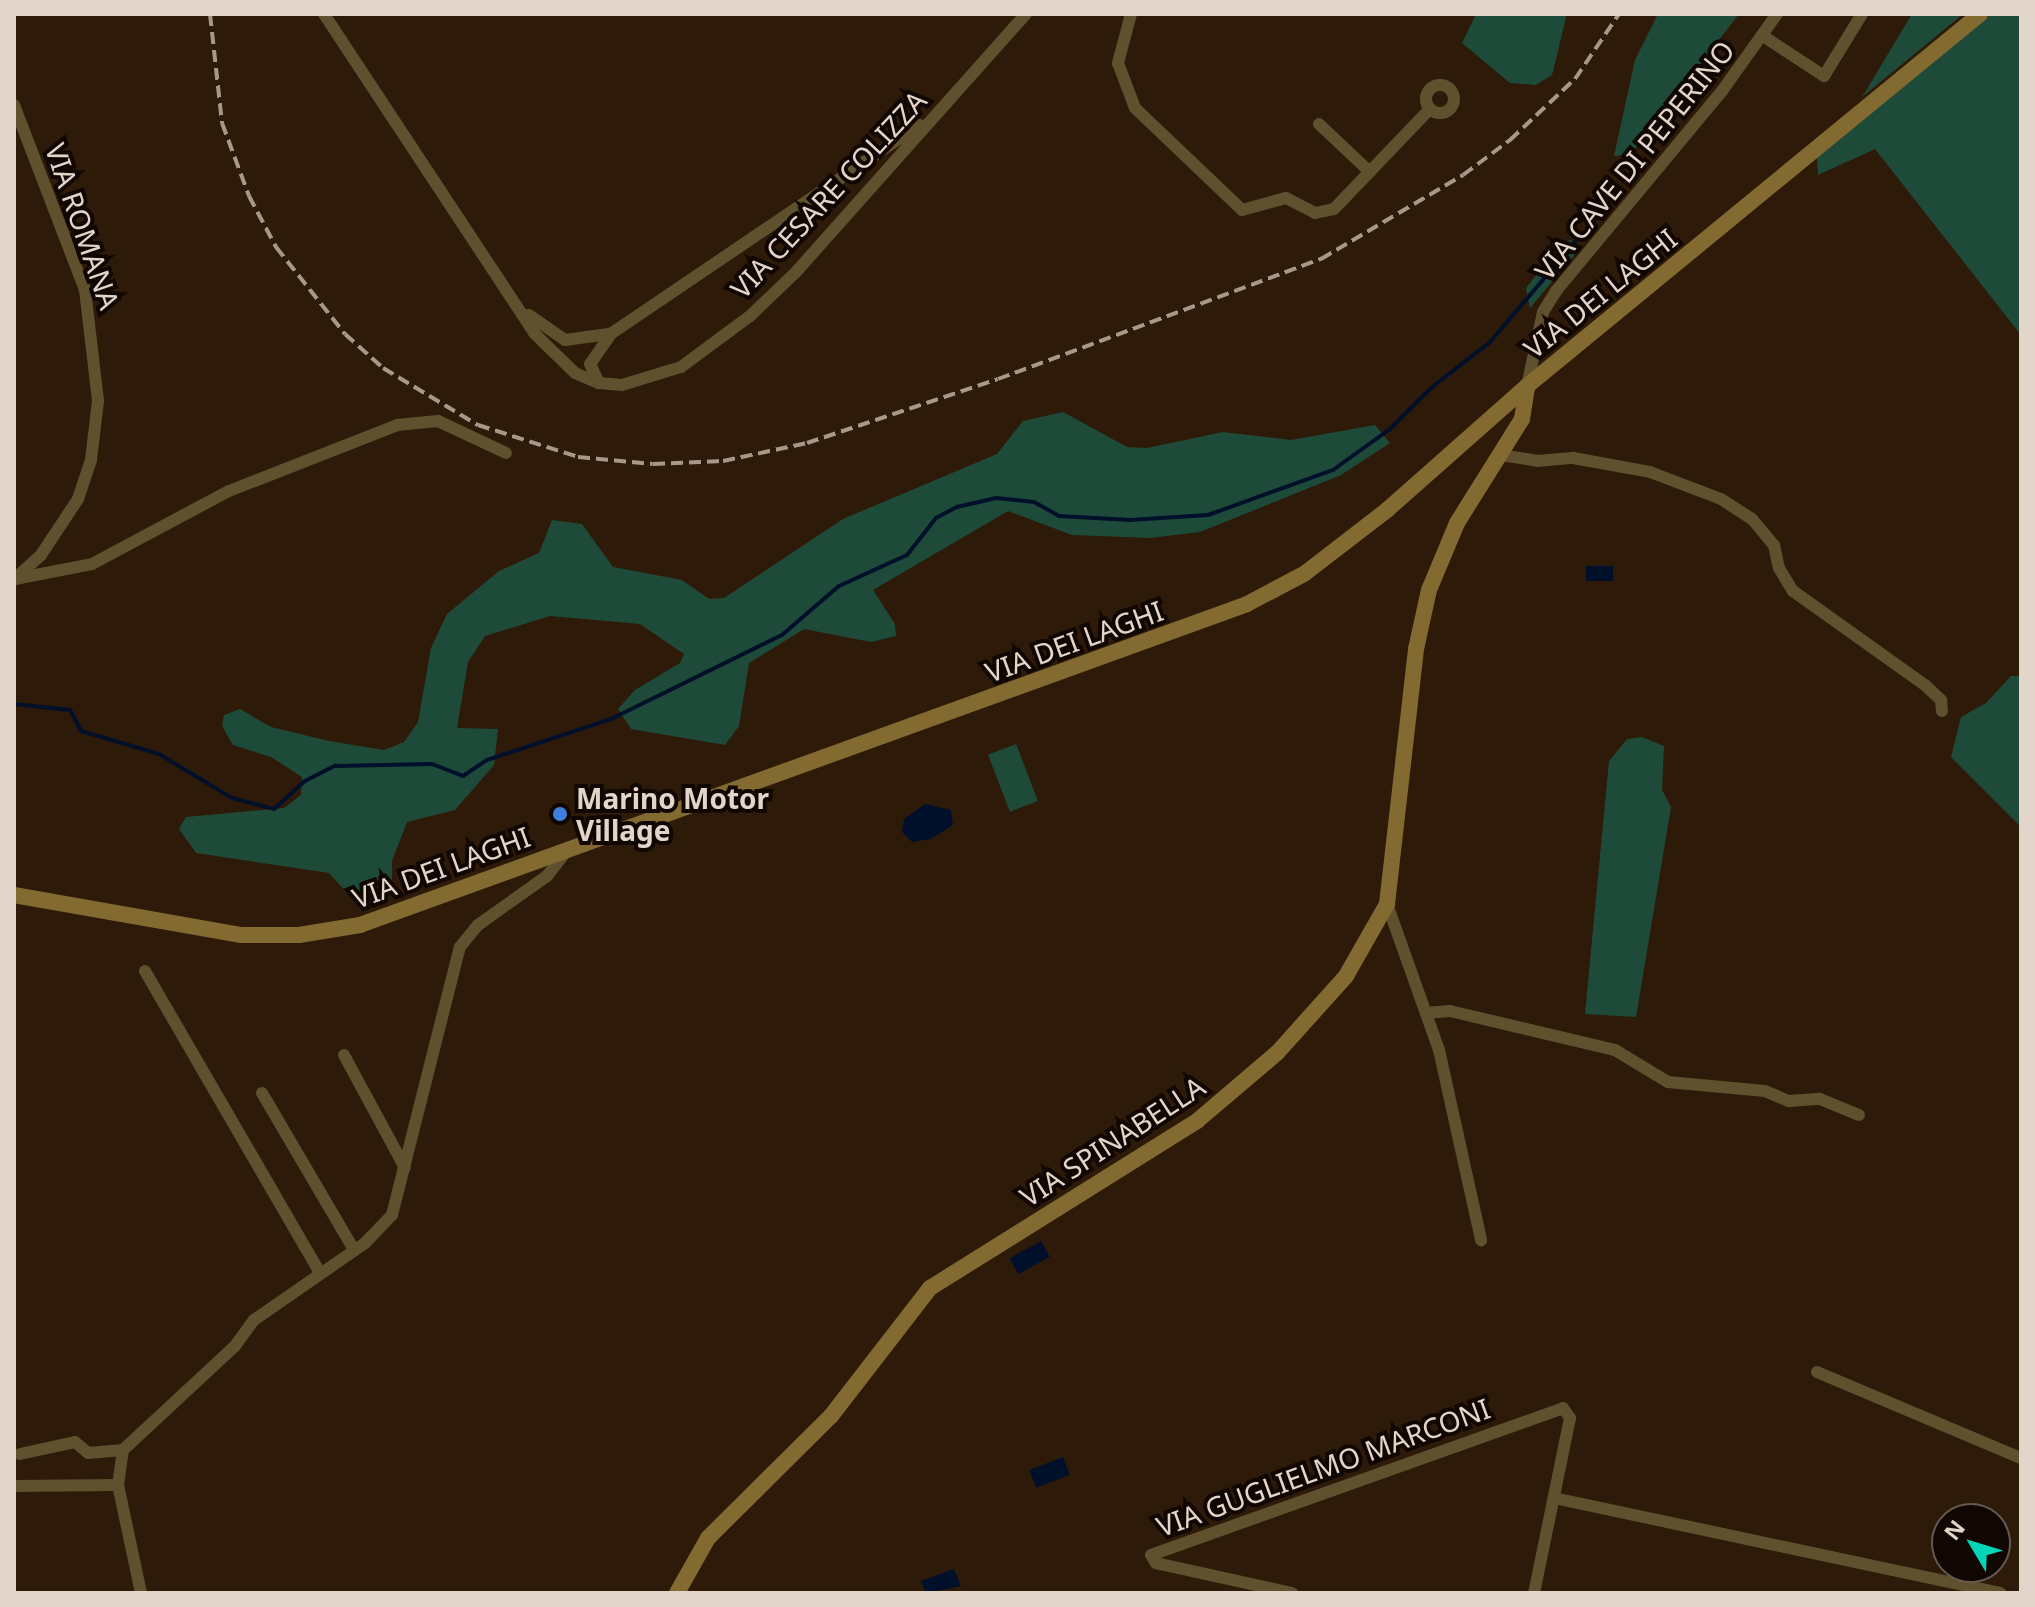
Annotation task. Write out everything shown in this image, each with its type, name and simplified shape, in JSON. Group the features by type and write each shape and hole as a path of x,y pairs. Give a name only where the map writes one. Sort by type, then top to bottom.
{"main road":[{"name":"VIA DEI LAGHI","path":"14,895 222,932 299,935 399,914 569,847 1196,625 1266,595 1324,559 1387,510 1527,386 1980,14"},
{"name":"VIA SPINABELLA","path":"677,1593 708,1538 831,1416 930,1288 1146,1156 1221,1102 1331,996 1378,927 1387,904 1425,603 1447,540 1527,408 1527,386"}],"street":[{"path":"324,14 509,292 555,355 575,373 599,383"},
{"name":"VIA CESARE COLIZZA","path":"599,383 649,380 711,348 796,272 1026,14"},
{"path":"1131,14 1118,54 1128,97 1155,132 1237,208 1254,210 1286,198 1315,213 1328,212 1430,109"},
{"name":"VIA CAVE DI PEPERINO","path":"1527,386 1539,327 1556,291 1763,36 1777,14"},
{"path":"1763,36 1824,76 1862,14"},
{"name":"VIA ROMANA","path":"14,105 85,290 98,381 96,433 82,491 31,566 14,579"},
{"path":"509,292 540,326 559,338 584,341 612,333 857,169 940,108"},
{"path":"1319,124 1370,172"},
{"path":"857,169 867,183 861,200"},
{"path":"599,383 590,364 612,333"},
{"path":"14,579 92,564 229,491 410,421 438,421 506,453"},
{"path":"1501,455 1537,461 1573,458 1650,472 1721,499 1752,519 1774,545 1779,568 1793,591 1926,686 1941,700 1942,711"},
{"path":"20,1454 75,1442 88,1453 123,1450 235,1346 254,1320 354,1250 392,1215 461,945 488,917 537,885 569,847"},
{"path":"1387,904 1426,1013 1481,1240"},
{"path":"145,971 320,1273"},
{"path":"1426,1013 1450,1011 1615,1050 1668,1082 1765,1091 1789,1101 1820,1099 1859,1115"},
{"path":"344,1055 405,1168"},
{"path":"262,1093 354,1250"},
{"path":"1817,1372 2021,1458"},
{"name":"VIA GUGLIELMO MARCONI","path":"1292,1593 1156,1563 1151,1555 1563,1408 1570,1416 1534,1593"},
{"path":"123,1450 118,1485 141,1593"},
{"path":"14,1486 118,1485"},
{"path":"1554,1498 2000,1593"}],"green space":[{"path":"1476,14 1567,14 1552,75 1536,85 1510,83 1462,43"},
{"path":"1658,14 1739,14 1630,155 1614,156 1635,60"},
{"path":"1912,14 1963,14 1862,97"},
{"path":"1991,14 2021,14 2021,335 1875,149 1818,175 1817,158"},
{"path":"1571,240 1578,251 1530,308 1526,288 1562,243"},
{"path":"1063,412 1127,447 1147,448 1223,432 1291,440 1375,425 1390,443 1341,475 1200,532 1151,538 1072,535 1008,511 873,590 895,624 896,636 871,642 804,629 749,663 739,726 725,745 631,729 618,709 635,690 680,663 684,654 640,624 550,616 485,636 468,662 457,728 498,729 494,765 455,810 407,822 392,861 392,890 357,904 329,873 196,853 179,829 186,817 284,808 301,795 302,777 271,757 233,745 222,726 224,715 240,709 271,727 384,750 404,742 418,722 431,648 447,614 499,571 539,553 552,520 582,524 613,567 682,580 709,599 724,598 843,519 997,454 1023,421"},
{"path":"2011,676 2021,676 2021,827 1951,757 1961,717 1986,703"},
{"path":"1642,737 1664,746 1662,790 1671,807 1636,1017 1585,1014 1609,761 1627,739"},
{"path":"1016,744 1038,801 1010,812 988,755"}],"water":[{"path":"1586,566 1613,566 1613,581 1586,581"},
{"path":"925,804 951,810 953,825 931,839 912,842 902,832 904,819"},
{"path":"1041,1241 1050,1257 1018,1274 1010,1258"},
{"path":"1063,1457 1070,1475 1036,1488 1029,1470"},
{"path":"954,1569 961,1586 926,1593 921,1581"}],"waterway":[{"path":"14,704 70,710 81,731 159,754 232,798 274,809 305,781 335,766 432,764 463,776 487,760 611,719 782,635 839,586 907,555 936,518 957,507 996,498 1034,502 1059,516 1130,520 1208,515 1333,470 1390,429 1431,388 1490,342 1575,242"}],"railway":[{"path":"210,14 222,123 249,196 276,247 345,334 383,368 478,425 578,457 653,464 723,461 807,443 998,379 1321,259 1463,175 1510,140 1575,79 1619,14"}],"place":[{"name":"Marino Motor Village","path":"560,814"}]}
